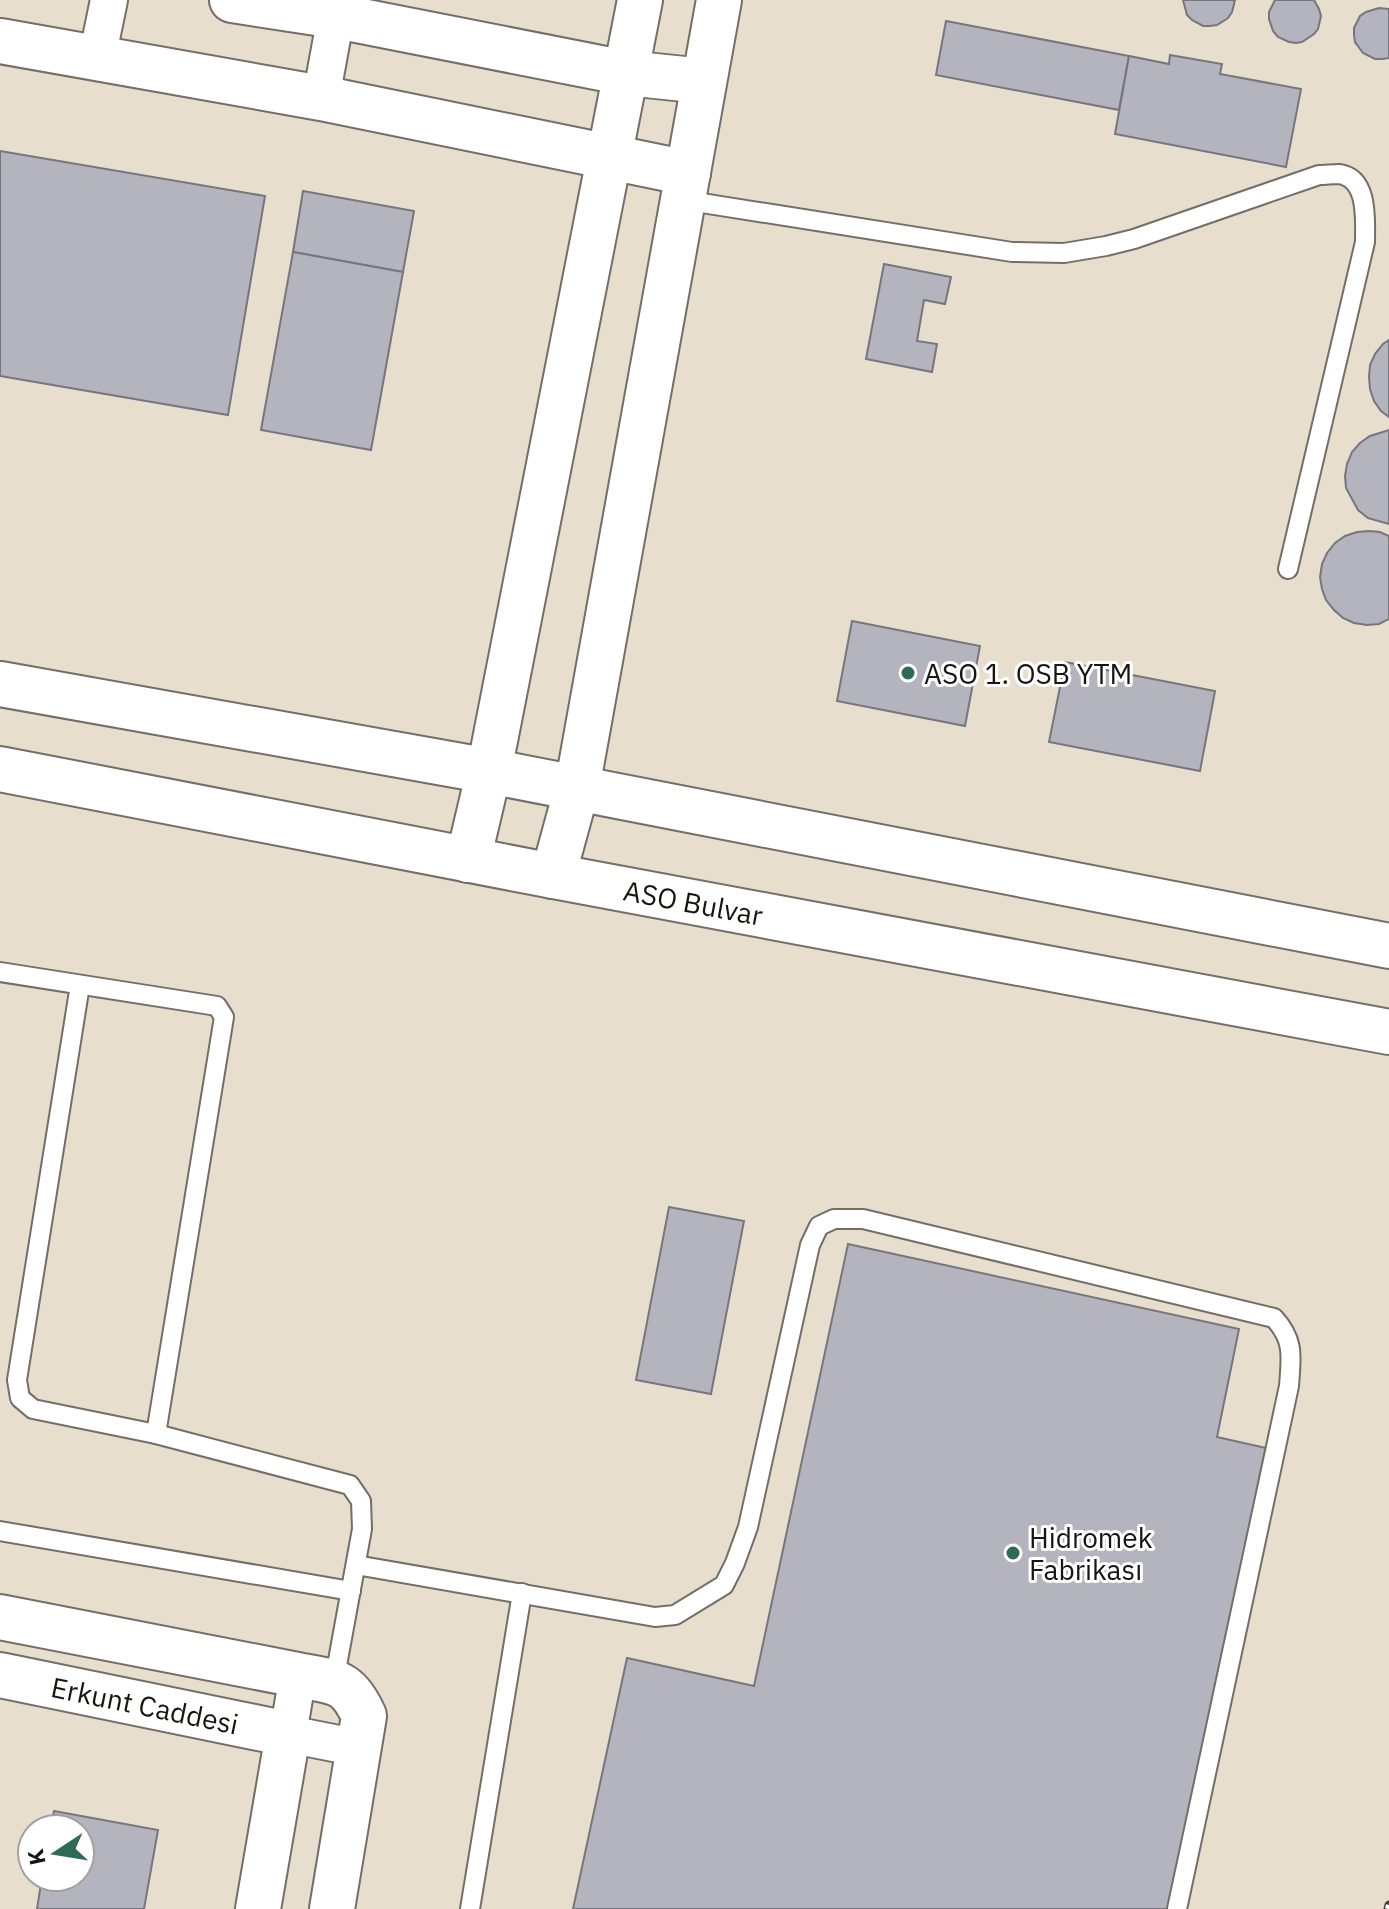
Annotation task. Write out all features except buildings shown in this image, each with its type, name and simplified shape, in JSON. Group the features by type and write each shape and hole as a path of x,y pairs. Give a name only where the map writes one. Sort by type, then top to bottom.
{"street":[{"path":"97,58 109,0"},
{"path":"232,0 336,16 626,73 704,81"},
{"path":"468,860 489,771 640,0"},
{"path":"553,876 577,788 719,0"},
{"path":"321,98 336,16"},
{"path":"0,41 321,98 609,156 686,186"},
{"path":"0,684 489,771 1389,946"},
{"name":"ASO Bulvar","path":"0,769 1389,1032"},
{"path":"0,1617 316,1679 348,1689 364,1716 332,1909"},
{"name":"Erkunt Caddesi","path":"0,1675 288,1734"},
{"path":"258,1909 288,1734 316,1679"},
{"path":"288,1734 359,1748"}],"lane":[{"path":"686,186 1012,252 1064,253 1134,239 1319,175 1342,174 1354,182 1361,193 1365,212 1365,242 1288,569"},
{"path":"0,972 217,1006 224,1017 156,1434"},
{"path":"80,985 17,1380 20,1398 33,1409 156,1434 350,1485 361,1501 362,1529 356,1565 351,1591 316,1679"},
{"path":"356,1565 655,1617 675,1615 724,1585 748,1527 810,1245 819,1226 834,1219 863,1219 1274,1318 1285,1330 1291,1351 1289,1386 1177,1909"},
{"path":"0,1531 351,1591"},
{"path":"470,1909 522,1593"}],"shaded area":[{"path":"0,0 1389,0 1389,1909 0,1909"}],"railway":[{"path":"1388,1909 1389,1905"}],"place":[{"name":"ASO 1. OSB YTM","path":"908,673"},
{"name":"Hidromek Fabrikası","path":"1013,1553"}]}
